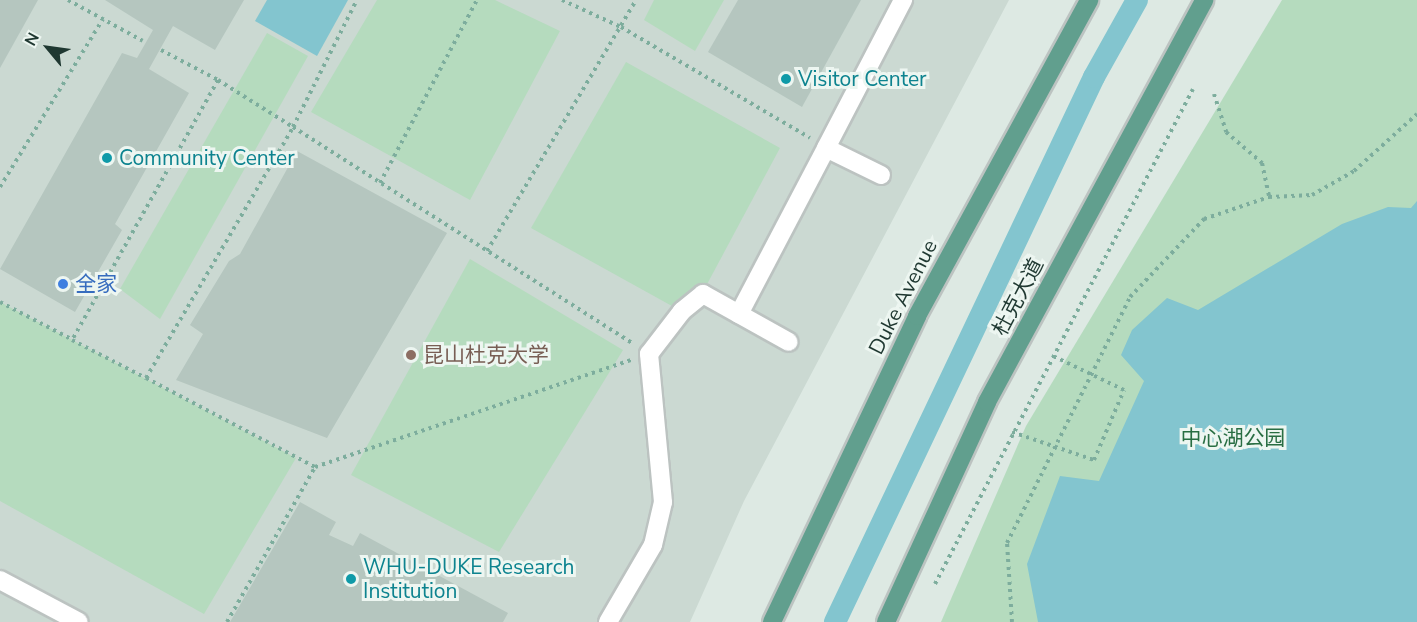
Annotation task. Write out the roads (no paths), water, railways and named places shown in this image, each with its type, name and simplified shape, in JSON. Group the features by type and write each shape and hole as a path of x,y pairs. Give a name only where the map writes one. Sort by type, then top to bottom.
{"main road":[{"name":"Duke Avenue","path":"772,622 917,316 1089,0"},
{"name":"杜克大道","path":"886,622 987,402 1204,0"}],"street":[{"path":"739,314 903,0"},
{"path":"826,147 881,175"},
{"path":"608,622 653,544 663,502 649,354 682,311 703,294 789,342"},
{"path":"0,580 79,622"}],"water":[{"path":"267,0 348,0 317,56 255,21"},
{"path":"1417,201 1417,622 1038,622 1027,564 1060,476 1099,481 1144,381 1121,355 1132,330 1167,298 1198,310 1342,224 1388,207 1411,208"}],"waterway":[{"path":"835,622 1094,77 1137,0"}],"place":[{"name":"Visitor Center","path":"786,79"},
{"name":"Community Center","path":"107,158"},
{"name":"全家","path":"63,284"},
{"name":"昆山杜克大学","path":"411,355"},
{"name":"WHU-DUKE Research Institution","path":"351,579"}],"park label":[{"name":"中心湖公园","path":"1233,438"}]}
